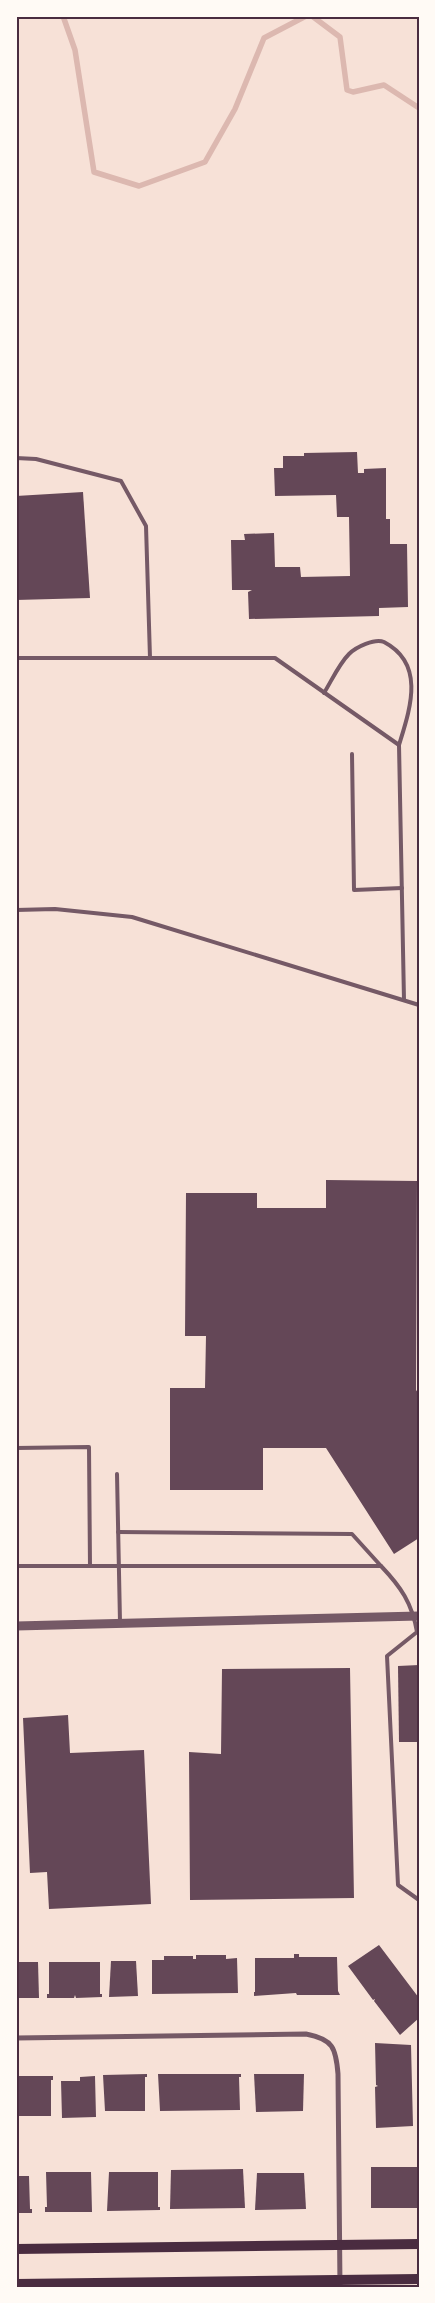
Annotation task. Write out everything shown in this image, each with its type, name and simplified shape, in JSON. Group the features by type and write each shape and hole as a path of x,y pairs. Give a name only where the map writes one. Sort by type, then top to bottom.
{"main road":[{"path":"16,2249 419,2244"},
{"path":"16,2284 340,2283 419,2279"}],"street":[{"path":"16,1626 417,1616"},
{"path":"16,2038 306,2034 329,2042 337,2056 340,2283"}],"lane":[{"path":"16,458 36,459 120,481 146,526 150,658"},
{"path":"324,692 349,654 364,644 381,641 396,649 406,660 412,680 408,716 399,745 404,1000"},
{"path":"16,658 275,658 399,745"},
{"path":"352,754 354,890 402,888"},
{"path":"16,910 55,909 132,916 419,1005"},
{"path":"16,1448 89,1448 90,1566"},
{"path":"117,1474 120,1624"},
{"path":"118,1532 352,1534 400,1586 417,1616 417,1632 387,1656 398,1885 419,1900"},
{"path":"16,1566 381,1566"}],"building":[{"path":"357,452 358,473 364,473 364,469 386,468 386,519 390,519 390,544 407,544 408,607 379,608 379,616 249,619 248,592 252,590 232,590 231,540 245,540 244,534 274,533 275,567 300,567 301,577 350,576 349,517 337,517 336,495 275,496 274,468 283,468 283,456 304,456 304,453"},
{"path":"83,492 90,598 16,600 16,496"},
{"path":"326,1180 417,1181 416,1390 419,1394 419,1538 394,1554 326,1448 263,1448 263,1490 170,1490 170,1388 205,1388 206,1336 185,1336 186,1193 257,1193 257,1208 326,1208"},
{"path":"419,1665 419,1742 399,1742 398,1666"},
{"path":"350,1668 354,1898 190,1900 189,1752 221,1754 222,1669"},
{"path":"68,1715 70,1753 144,1750 151,1904 49,1909 47,1872 30,1873 23,1718"},
{"path":"379,1945 419,1998 419,2018 400,2035 374,2001 375,1999 373,2000 348,1966"},
{"path":"294,1954 299,1954 299,1957 337,1957 338,1991 340,1995 297,1995 296,1993 254,1996 255,1958 294,1958"},
{"path":"196,1955 226,1955 226,1959 237,1958 238,1993 152,1994 152,1960 164,1960 164,1956 193,1956 193,1959 196,1959"},
{"path":"111,1961 136,1961 138,1996 109,1997"},
{"path":"16,1962 38,1962 39,1998 16,1998"},
{"path":"49,1962 100,1962 100,1994 102,1994 102,1997 76,1998 75,1995 74,1998 47,1998 47,1994 49,1994"},
{"path":"375,2043 411,2045 413,2126 376,2128 375,2087 378,2086 376,2085"},
{"path":"147,2074 147,2077 145,2077 145,2111 105,2111 103,2075"},
{"path":"158,2074 241,2074 241,2077 239,2077 240,2110 160,2111"},
{"path":"254,2074 304,2074 303,2111 256,2112"},
{"path":"16,2076 53,2076 53,2080 51,2080 51,2116 16,2116"},
{"path":"95,2076 96,2117 62,2118 61,2081 80,2081 80,2077"},
{"path":"371,2167 417,2167 417,2208 371,2208"},
{"path":"243,2169 245,2208 170,2209 171,2170"},
{"path":"46,2172 91,2172 92,2212 45,2212 45,2207 47,2207"},
{"path":"109,2172 158,2172 158,2207 160,2207 160,2210 107,2211"},
{"path":"257,2173 304,2173 306,2209 255,2210"},
{"path":"16,2176 29,2176 30,2209 32,2209 32,2213 16,2213"}],"waterway":[{"path":"63,16 75,50 94,172 139,186 205,162 235,109 264,38 306,16"},
{"path":"312,16 340,37 347,90 353,92 384,85 419,108"}]}
